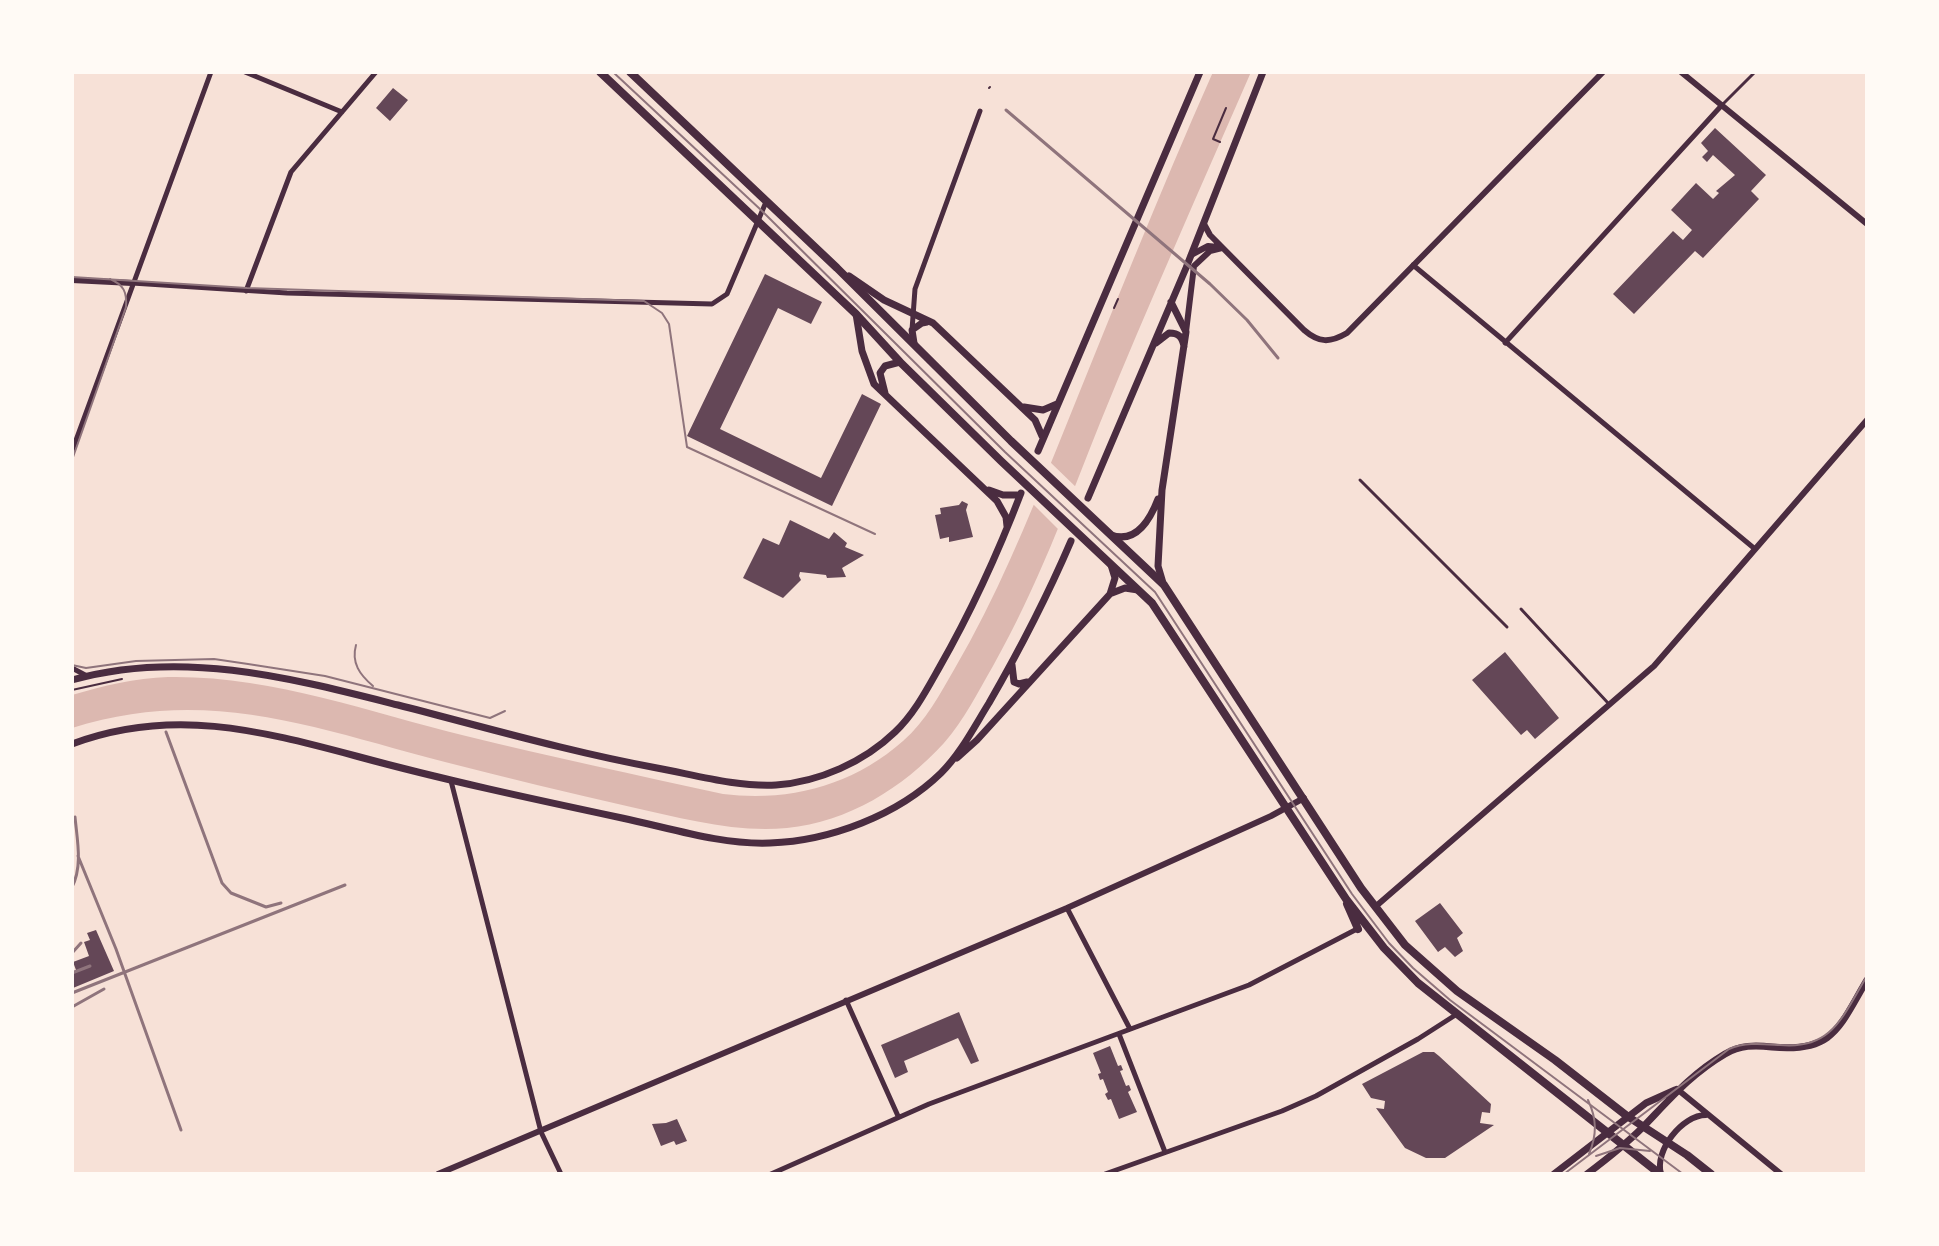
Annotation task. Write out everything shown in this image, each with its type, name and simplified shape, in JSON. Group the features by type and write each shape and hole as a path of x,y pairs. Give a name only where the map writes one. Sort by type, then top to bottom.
{"main road":[{"path":"600,72 856,314 900,362 1159,612 1346,899 1408,974 1660,1174"},
{"path":"630,72 1164,585 1375,907 1405,945 1457,991 1711,1174"},
{"path":"1038,451 1200,72"},
{"path":"1088,498 1263,72"},
{"path":"837,268 884,300 933,323 1035,420 1043,440"},
{"path":"1164,585 1158,566 1162,490 1186,332 1171,302"},
{"path":"856,314 874,384 1001,506 1007,529"},
{"path":"917,348 912,330 922,323 933,323"},
{"path":"1152,348 1164,336 1174,333 1183,339 1185,349"},
{"path":"885,395 880,373 885,366 900,362"},
{"path":"1022,407 1043,410 1057,404"},
{"path":"72,680 125,668 175,665 281,676 628,762 734,782 786,784 825,775 859,759 896,732 911,715 958,635 1021,494 1003,495 984,488"},
{"path":"1108,534 1123,538 1137,532 1148,519 1162,490"},
{"path":"941,772 967,740 1012,663 1071,541"},
{"path":"1110,563 1115,578 1110,594"},
{"path":"72,744 157,724 202,724 246,729 451,781 721,839 768,843 815,837 865,821 919,790 977,740 1110,594 1125,588 1141,592"},
{"path":"1012,663 1014,682 1029,681"},
{"path":"1346,899 1358,929"},
{"path":"1587,1174 1624,1145 1677,1089 1718,1058 1736,1048 1759,1045 1796,1048 1823,1042 1838,1028 1867,980"},
{"path":"1554,1174 1627,1116 1646,1103 1677,1089"}],"street":[{"path":"72,451 211,72"},
{"path":"245,72 342,112"},
{"path":"246,291 286,182 297,164 376,72"},
{"path":"1203,222 1207,232 1304,330 1314,338 1335,340 1347,333 1603,72"},
{"path":"1681,72 1867,224"},
{"path":"1505,343 1722,105"},
{"path":"912,330 915,289 980,111"},
{"path":"72,280 246,291 712,304 727,294 766,202"},
{"path":"1190,255 1208,246 1222,248"},
{"path":"1186,332 1194,266 1210,251 1222,248"},
{"path":"1413,265 1755,549"},
{"path":"1375,907 1654,666 1867,420"},
{"path":"72,668 87,676"},
{"path":"451,781 541,1132 561,1174"},
{"path":"438,1174 1067,908 1304,798"},
{"path":"1067,908 1130,1029"},
{"path":"771,1174 898,1116 1249,985 1358,929"},
{"path":"846,1000 898,1116"},
{"path":"1105,1174 1290,1108 1338,1086 1458,1014"},
{"path":"1119,1034 1165,1152"},
{"path":"1677,1089 1781,1174"},
{"path":"1660,1174 1658,1163 1682,1126 1700,1115 1709,1116"}],"lane":[{"path":"1722,105 1755,72"},
{"path":"1360,480 1507,627"},
{"path":"1521,609 1609,704"}],"path":[{"path":"1220,142 1213,139 1226,108"},
{"path":"1114,308 1118,299"},
{"path":"72,690 128,677"}],"shaded area":[{"path":"1213,72 1251,72 1024,607 976,696 944,743 911,774 873,800 832,819 810,824 787,828 747,828 689,820 608,802 260,716 169,710 122,716 72,728 72,695 143,679 206,678 281,688 498,744 723,794 796,793 841,780 863,769 883,757 919,725 944,688 984,614 1034,504"}],"pier":[{"path":"1048,460 1079,490 1062,533 1031,502"}],"building":[{"path":"393,88 408,100 390,121 376,108"},
{"path":"1715,128 1766,175 1751,191 1759,199 1703,258 1695,251 1634,314 1613,294 1673,231 1683,240 1692,230 1671,210 1696,183 1713,199 1719,193 1716,191 1735,175 1713,155 1707,162 1702,157 1708,151 1701,143"},
{"path":"765,274 822,302 811,324 778,308 720,429 821,478 862,394 881,404 832,506 687,436"},
{"path":"962,501 968,504 966,510 973,537 949,542 949,537 940,539 935,515 941,514 940,508 959,505"},
{"path":"790,520 829,539 834,532 847,543 845,547 864,555 842,568 846,577 827,578 826,575 800,572 801,580 783,598 743,578 763,538 779,545"},
{"path":"1505,652 1559,718 1535,739 1527,730 1521,735 1472,680"},
{"path":"1440,903 1463,933 1457,938 1463,951 1455,957 1445,947 1438,952 1415,921"},
{"path":"96,930 114,971 73,988 72,972 76,970 73,962 89,956 84,942 90,940 87,933"},
{"path":"959,1012 979,1061 971,1064 958,1038 904,1061 908,1072 895,1078 881,1045"},
{"path":"1110,1046 1118,1066 1121,1065 1123,1070 1120,1071 1126,1086 1129,1085 1131,1090 1128,1092 1137,1112 1119,1119 1111,1099 1108,1100 1105,1094 1108,1092 1103,1079 1100,1080 1098,1074 1101,1073 1093,1053"},
{"path":"1423,1052 1434,1052 1491,1104 1490,1113 1482,1112 1480,1123 1494,1125 1445,1158 1426,1158 1405,1148 1376,1108 1384,1109 1385,1101 1371,1098 1362,1084"},
{"path":"677,1119 687,1141 676,1145 674,1141 661,1146 652,1124"}],"tram line":[{"path":"613,72 761,210 1005,452 1155,592 1352,894 1389,943 1413,968 1450,1000 1683,1174"},
{"path":"72,277 247,288 644,301 662,313 669,324 687,447 875,534"},
{"path":"72,460 126,307 124,290 110,279"},
{"path":"356,645 358,668 373,686"},
{"path":"72,665 86,668 136,661 214,659 325,676 490,718 505,711"},
{"path":"1564,1174 1729,1049 1754,1044 1798,1045 1824,1036 1843,1016 1867,976"},
{"path":"1588,1100 1595,1127 1589,1154"},
{"path":"1596,1156 1620,1148 1650,1151"}],"railway":[{"path":"1006,110 1210,284 1247,320 1278,358"},
{"path":"166,732 222,883 231,893 266,907 281,903"},
{"path":"72,887 78,861 75,817"},
{"path":"78,856 116,949 181,1130"},
{"path":"72,993 345,885"},
{"path":"72,953 81,943"},
{"path":"72,973 90,966"},
{"path":"72,1007 104,989"}]}
